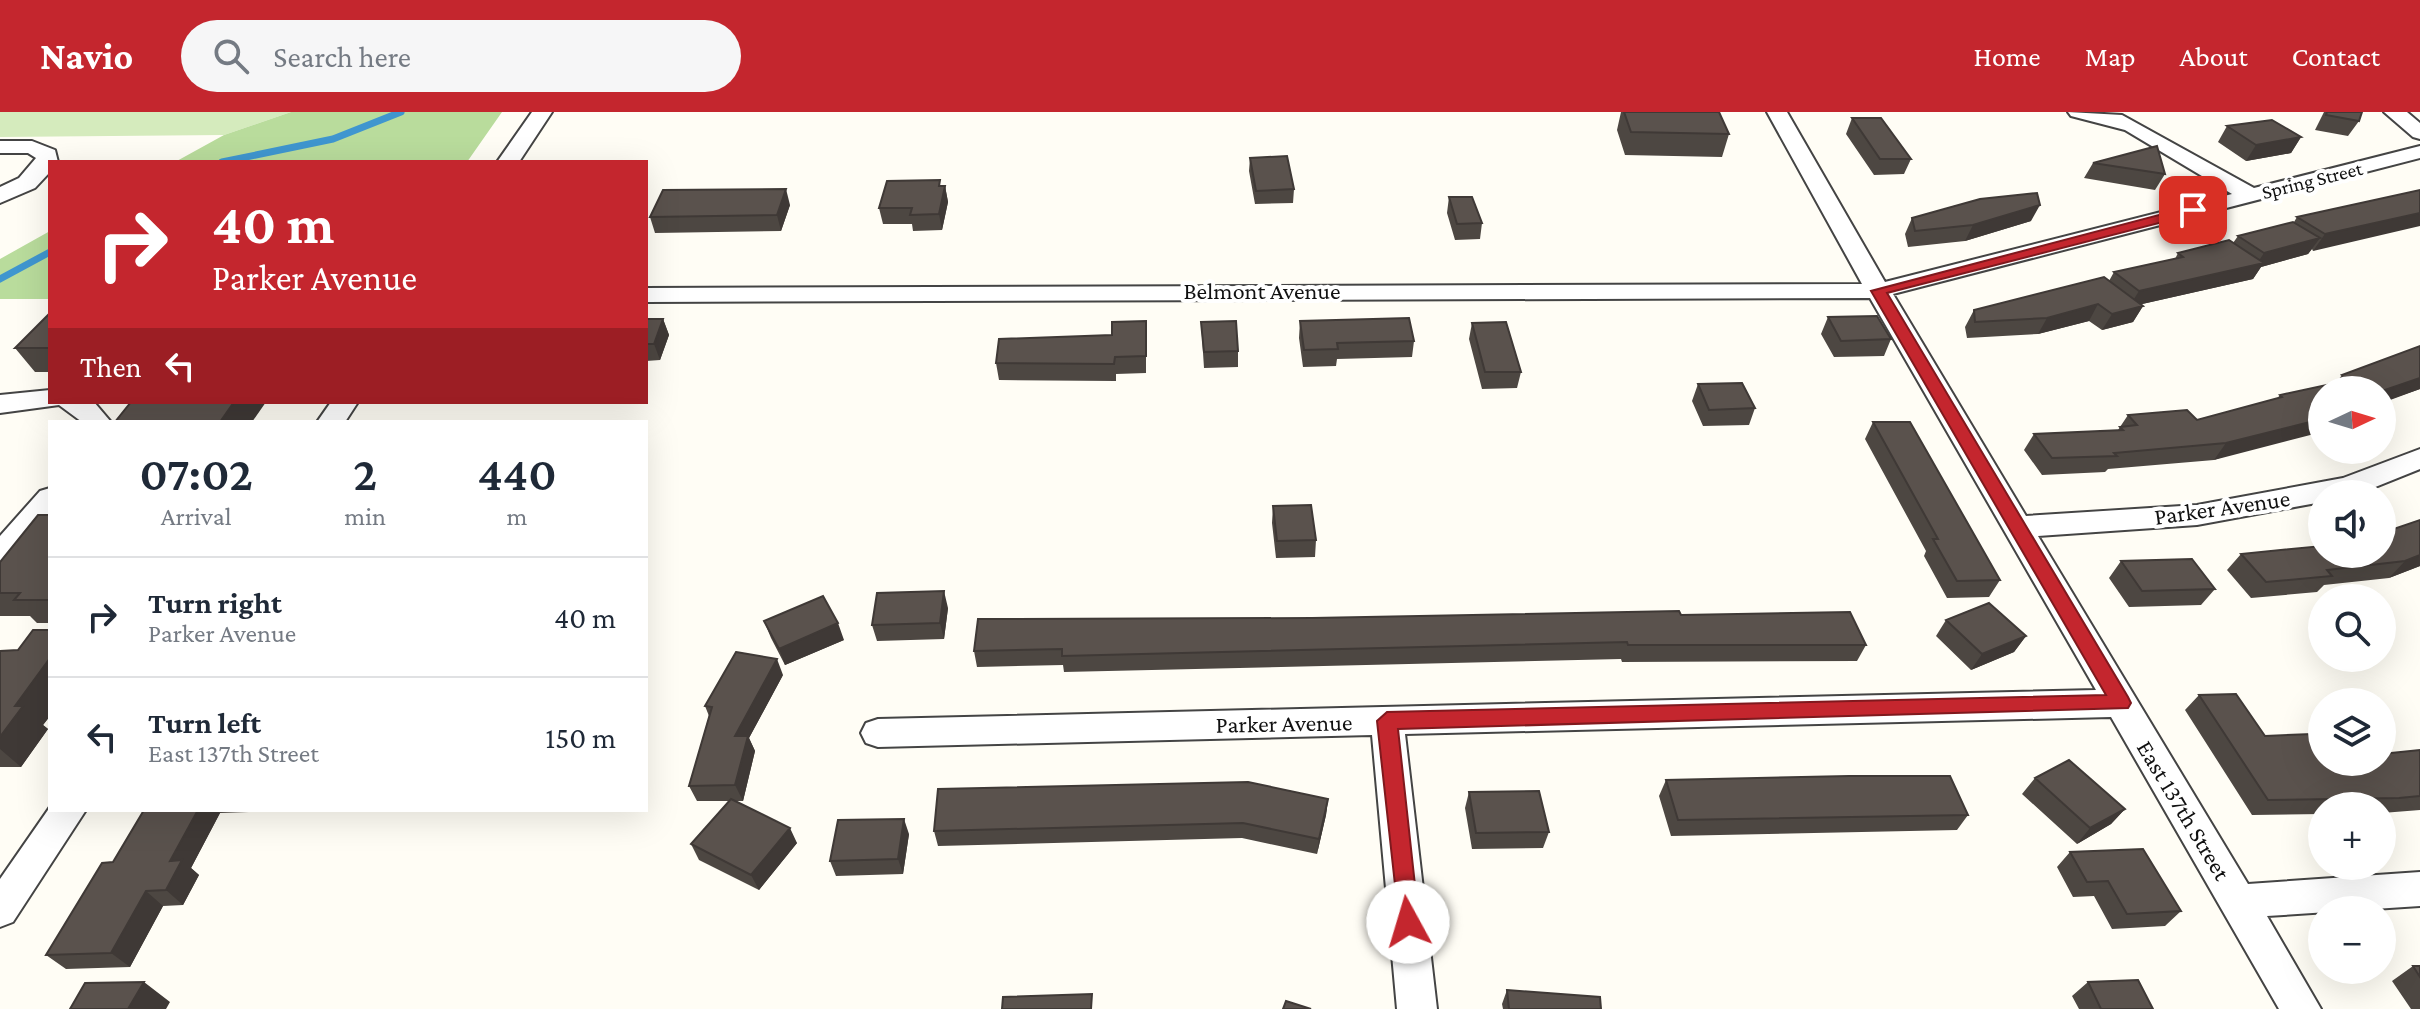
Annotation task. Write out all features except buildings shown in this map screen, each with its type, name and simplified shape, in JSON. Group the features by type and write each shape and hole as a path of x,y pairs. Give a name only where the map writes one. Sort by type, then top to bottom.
{"street":[{"path":"509,160 542,112"},
{"name":"East 137th Street","path":"1777,112 1878,291 2301,1009"},
{"path":"2078,112 2115,119 2132,126 2250,195"},
{"path":"2394,112 2420,133"},
{"path":"0,147 32,147 47,155 47,163 27,183 0,196"},
{"name":"Spring Street","path":"1878,291 2420,152"},
{"name":"Belmont Avenue","path":"648,295 1878,291"},
{"path":"0,404 48,399"},
{"path":"75,404 83,407 95,420"},
{"name":"Parker Avenue","path":"2017,527 2197,515 2348,487 2420,458"},
{"path":"0,556 48,500"},
{"name":"Parker Avenue","path":"878,733 2121,703"},
{"path":"1387,721 1417,1009"},
{"path":"0,910 67,812"},
{"path":"2238,901 2420,889"}],"green space":[{"path":"0,112 291,112 224,135 0,137"},
{"path":"291,112 502,112 468,160 179,160 224,135"},
{"path":"48,232 48,299 0,299 0,259"}],"waterway":[{"path":"232,160 333,139 401,112"},
{"path":"0,279 48,253"}],"route":[{"path":"1408,922 1387,721 2121,703 1878,291 2193,210"}]}
